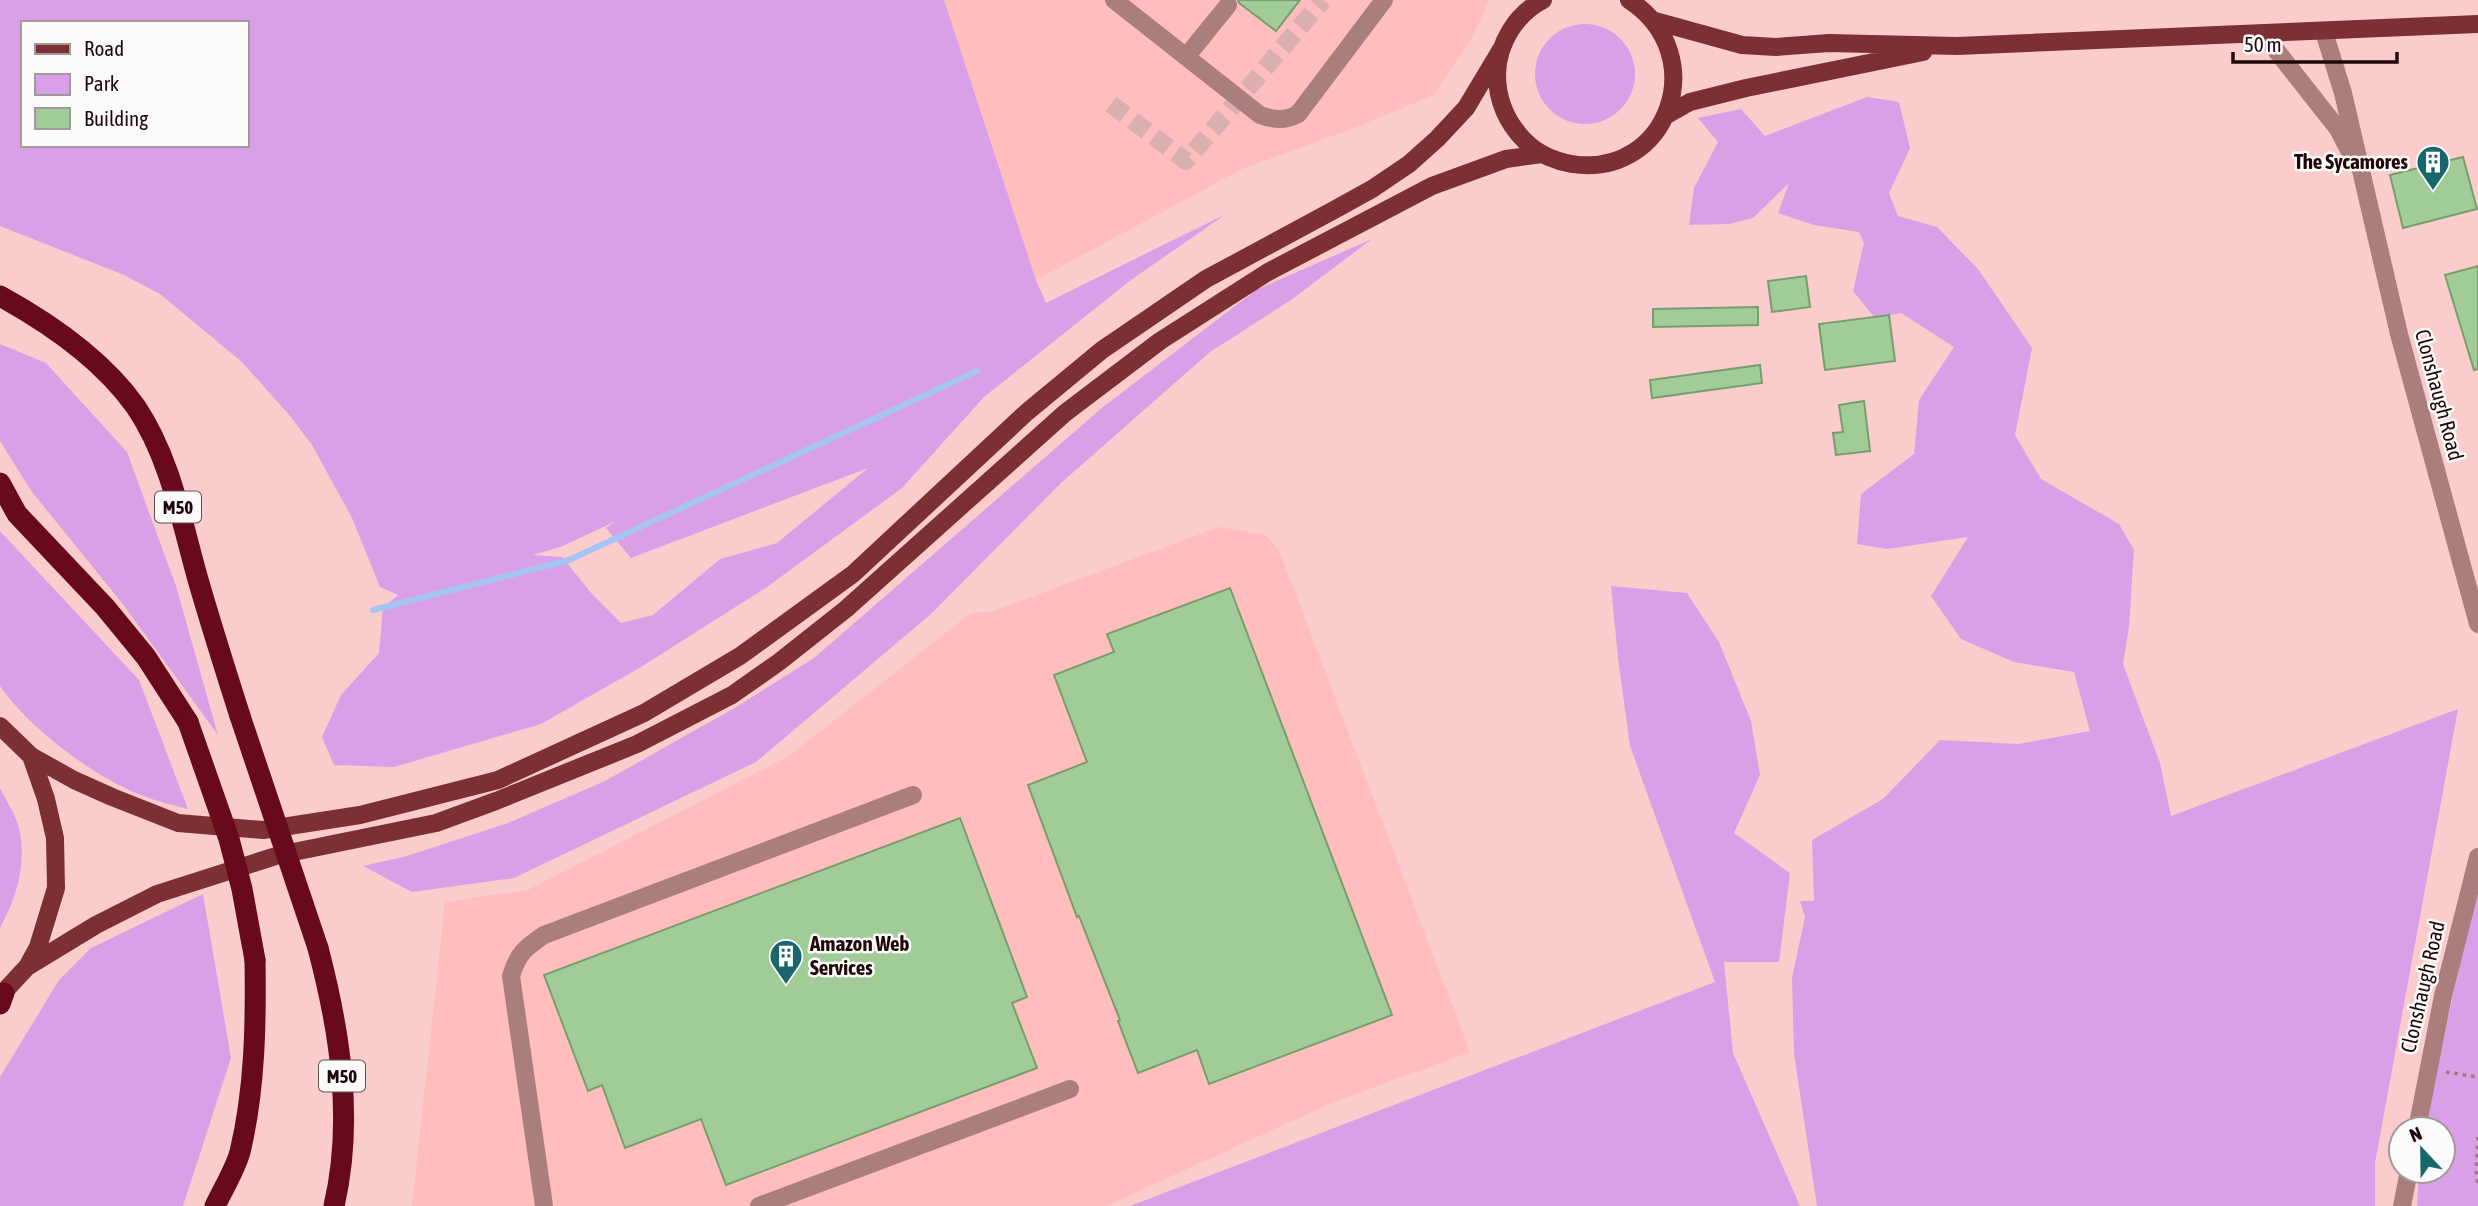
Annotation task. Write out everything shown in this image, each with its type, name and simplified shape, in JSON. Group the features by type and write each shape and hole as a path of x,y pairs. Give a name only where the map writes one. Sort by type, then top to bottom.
{"highway":[{"name":"M50","path":"0,296 58,331 103,368 136,408 161,455 240,716 329,990 340,1049 344,1114 342,1171 334,1206"},
{"path":"0,483 16,514 105,607 146,657 188,722 229,839 242,889 255,960 256,1029 250,1089 239,1154 215,1206"}],"main road":[{"path":"0,726 31,756 87,786 178,823 263,830 360,816 498,780 644,713 740,656 853,574 1027,412 1102,350 1206,279 1334,211 1409,164 1466,108 1518,19 1543,0"},
{"path":"1502,48 1497,82 1500,100 1516,131 1542,154 1562,162 1600,164 1617,159 1646,141 1665,116 1673,92 1674,66 1668,42 1642,8"},
{"path":"1642,8 1742,45 1776,47 1829,43 1957,46 2478,24"},
{"path":"1665,116 1690,102 1746,88 1957,46"},
{"path":"27,967 96,925 157,894 279,856 436,823 636,744 732,695 846,609 1065,413 1160,341 1268,272 1433,186 1506,159 1542,154"},
{"path":"1,998 27,967 38,947 56,888 55,838 46,799 31,756"}],"street":[{"path":"1114,0 1260,114 1271,119 1288,119 1298,114 1384,0"},
{"path":"1518,19 1523,0"},
{"path":"1186,57 1228,5"},
{"name":"Clonshaugh Road","path":"2324,32 2343,93 2399,334 2478,624"},
{"name":"Clonshaugh Road","path":"2259,34 2269,40 2338,129 2363,176"},
{"path":"544,1206 512,976 524,949 544,935 913,794"},
{"name":"Clonshaugh Road","path":"2420,1115 2443,996 2478,857"},
{"path":"759,1206 1070,1089"},
{"path":"2402,1206 2406,1185"}],"path":[{"path":"2428,1069 2478,1077"},
{"path":"2478,1137 2478,1187"}],"shaded area":[{"path":"944,0 1489,0 1473,36 1434,95 1242,169 1036,280"},
{"name":"Amazon Web Services","path":"1219,527 1265,535 1279,550 1470,1052 1332,1103 1106,1206 412,1206 445,902 528,890 789,756 971,613 991,612"}],"green space":[{"path":"0,0 944,0 1036,280 1046,303 1226,214 1131,280 984,397 902,488 767,587 641,667 541,724 394,767 334,765 322,737 341,695 379,653 383,608 398,595 380,587 352,518 312,445 290,416 242,362 160,294 124,275 0,226","holes":["868,468 777,543 720,559 653,615 621,623 592,594 562,557 533,555 563,546 616,521 606,528 631,558"]},
{"path":"1585,24 1604,28 1620,39 1631,55 1635,74 1631,93 1620,109 1604,120 1585,124 1566,120 1550,109 1539,93 1535,74 1539,55 1550,39 1566,28"},
{"path":"1867,97 1899,102 1910,148 1889,193 1898,216 1937,227 1978,269 2032,348 2015,435 2041,479 2119,524 2134,550 2129,627 2123,664 2160,763 2171,816 2458,709 2375,1163 2375,1206 1817,1206 1794,1054 1792,978 1805,917 1800,901 1814,901 1812,840 1883,799 1940,740 2019,744 2090,731 2074,672 2014,662 1961,639 1931,596 1968,537 1887,549 1857,544 1861,494 1914,454 1919,400 1954,347 1901,313 1875,318 1853,291 1864,243 1859,232 1814,225 1778,213 1789,183 1753,218 1729,224 1689,225 1694,188 1718,142 1698,118 1741,109 1765,136"},
{"path":"1372,239 1291,300 1210,352 1061,483 931,614 756,762 514,878 412,892 363,866 407,856 508,823 605,781 738,706 814,658 1103,407 1256,290"},
{"path":"0,344 46,363 127,452 176,586 218,735 122,603 32,492 0,441"},
{"path":"0,531 139,680 188,809 141,795 83,764 45,734 12,702 0,686"},
{"path":"1611,586 1687,593 1719,642 1751,721 1760,775 1734,833 1790,873 1779,962 1724,962 1733,1053 1800,1206 1130,1206 1715,982 1630,746"},
{"path":"0,788 18,823 22,854 16,892 0,928"},
{"path":"2478,875 2478,1206 2417,1206 2418,1185 2457,1185 2457,1115 2428,1115"},
{"path":"203,894 231,1058 183,1206 0,1206 0,1077 59,980 91,948"}],"building":[{"path":"1238,0 1300,0 1276,31"},
{"name":"The Sycamores","path":"2463,157 2477,209 2403,228 2390,175"},
{"path":"2478,266 2478,369 2474,370 2445,275"},
{"path":"1806,276 1810,307 1772,312 1768,281"},
{"path":"1758,307 1758,325 1653,327 1653,309"},
{"path":"1889,315 1895,361 1825,370 1819,324"},
{"path":"1760,365 1762,383 1652,398 1650,380"},
{"path":"1864,401 1870,451 1836,455 1833,433 1843,432 1839,405"},
{"path":"1230,588 1392,1015 1209,1084 1197,1050 1138,1073 1028,785 1087,762 1054,675 1114,652 1107,634"},
{"name":"Amazon Web Services","path":"960,818 1027,997 1012,1003 1037,1068 726,1185 701,1119 625,1148 602,1085 588,1091 544,975"}],"waterway":[{"path":"373,610 569,560 977,371"}],"tunnel":[{"path":"1111,104 1186,161 1323,0"}],"place":[{"name":"The Sycamores","path":"2433,192"},
{"name":"Amazon Web Services","path":"786,986"}]}
